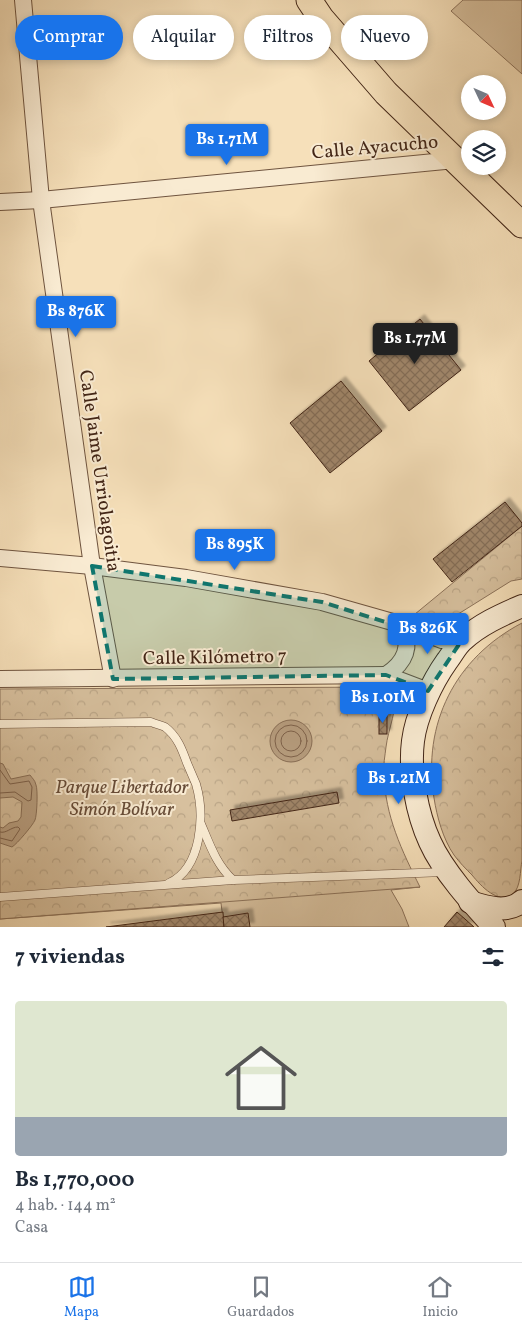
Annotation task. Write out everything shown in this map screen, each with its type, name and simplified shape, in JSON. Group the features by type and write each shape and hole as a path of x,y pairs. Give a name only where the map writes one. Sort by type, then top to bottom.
{"main road":[{"path":"309,0 321,18 386,94 522,225"},
{"path":"494,927 470,902 430,843 419,815 413,776 413,741 428,691 462,640 492,620 522,606"},
{"path":"470,902 485,907 504,909 518,905 522,901"}],"street":[{"name":"Calle Jaime Urriolagoitia","path":"24,0 41,200 92,566 113,679"},
{"name":"Calle Ayacucho","path":"0,202 41,200 455,160"},
{"path":"0,558 92,566 186,578 322,602 403,625 442,640 462,640"},
{"path":"386,675 393,671 403,660 407,648 407,637 403,625"},
{"name":"Calle Kilómetro 7","path":"0,679 386,675 428,691"}],"lane":[{"path":"0,724 151,722 164,726 178,740 196,785 201,822 214,856 223,870 233,880"},
{"path":"165,885 177,880 187,870 197,848 201,822"},
{"path":"0,897 233,880 449,872"}],"highlighted area":[{"path":"92,566 322,602 442,640 462,640 428,691 386,675 113,679"}],"green space":[{"path":"463,0 522,0 522,74 451,11"},
{"path":"522,526 522,579 511,581 439,626 409,619"},
{"path":"522,623 522,861 516,891 507,897 502,897 490,893 480,884 450,849 439,820 434,798 433,744 439,719 448,696 462,674 478,655 498,638"},
{"name":"Parque Libertador Simón Bolívar","path":"387,687 395,691 396,697 384,764 385,789 396,833 420,887 0,919 0,689"},
{"path":"420,887 391,890 402,909 409,927 224,927 221,903 0,919 0,906"}],"water":[{"path":"295,720 303,723 309,729 312,741 309,753 303,759 287,762 279,759 273,753 270,737 273,729 279,723"},
{"path":"0,763 3,764 11,779 30,775 37,788 35,820 12,847 0,843 0,827 3,828 9,823 18,821 21,817 22,802 13,797 0,798"}],"building":[{"path":"420,319 461,370 409,411 369,361"},
{"path":"341,381 382,431 330,473 290,423"},
{"path":"505,502 522,523 522,526 452,582 433,559"},
{"path":"379,714 387,714 387,734 379,734"},
{"path":"337,792 339,803 232,821 230,810"},
{"path":"223,912 224,927 106,927"},
{"path":"457,912 474,927 444,927"},
{"path":"248,913 250,927 224,927 223,917"}]}
